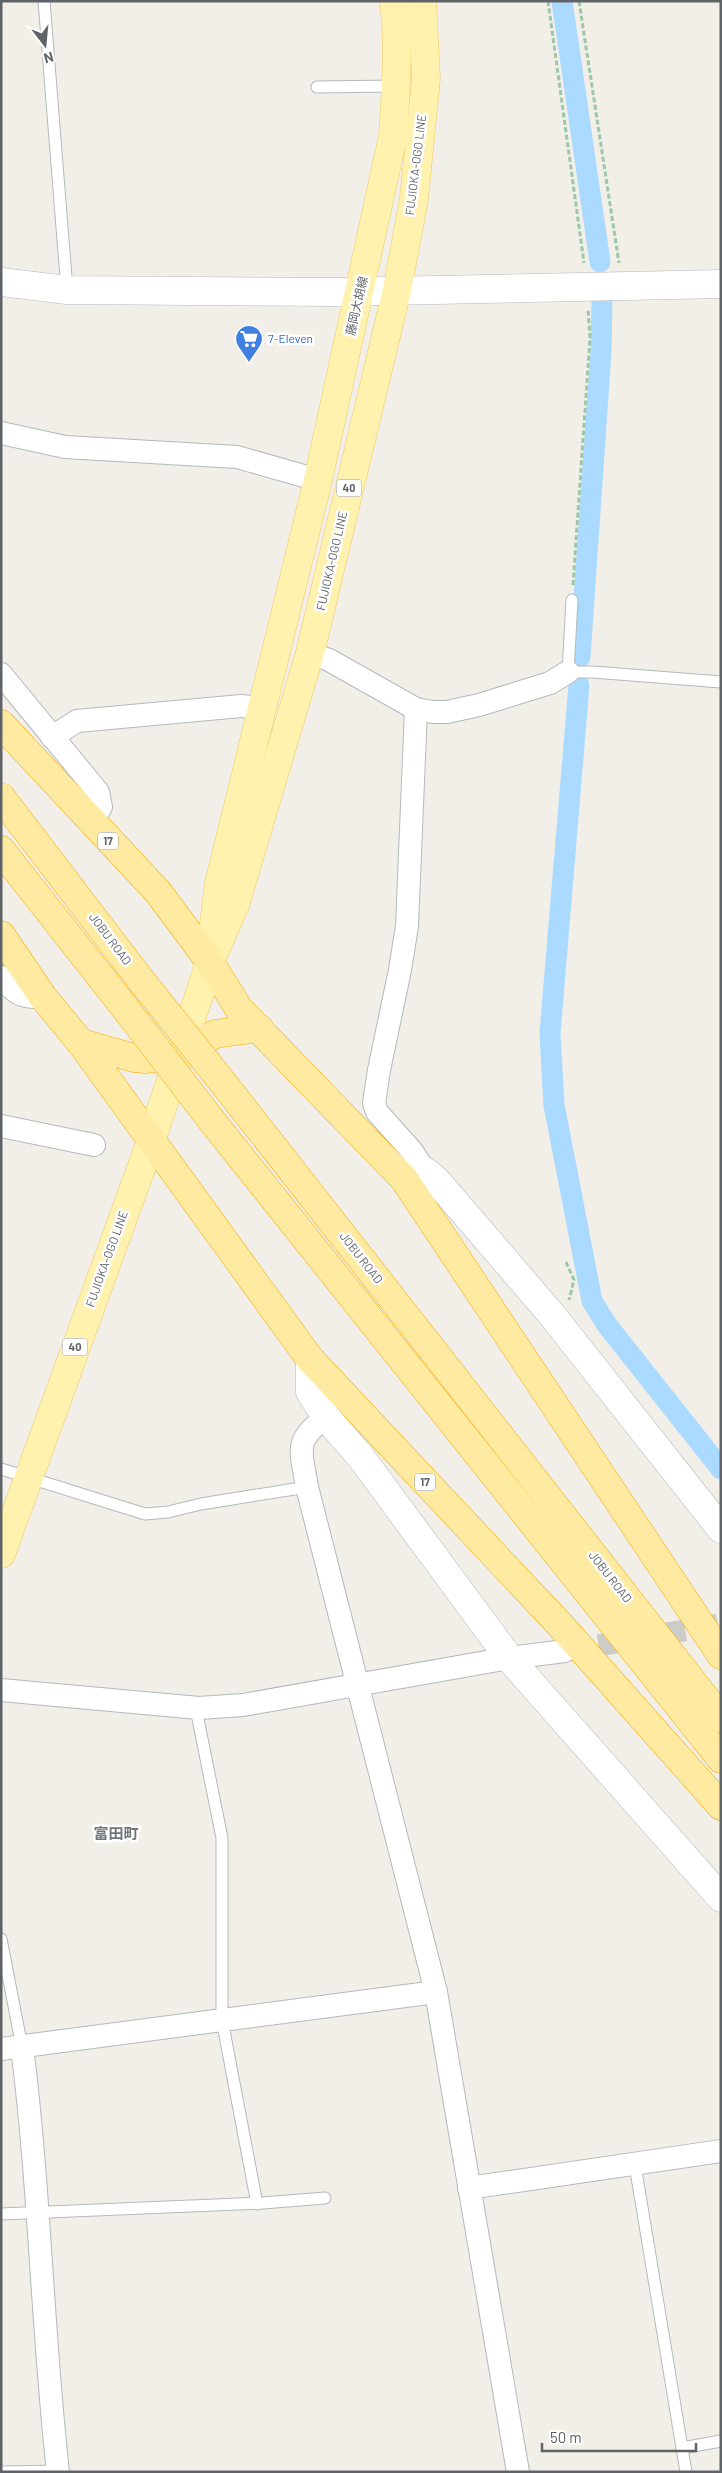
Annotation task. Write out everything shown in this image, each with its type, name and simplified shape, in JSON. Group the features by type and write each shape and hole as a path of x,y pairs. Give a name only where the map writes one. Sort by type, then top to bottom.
{"highway":[{"name":"17","path":"1,724 158,892 210,962 240,1009 414,1175 721,1655"},
{"name":"JOBU ROAD","path":"1,796 140,979 721,1718"},
{"path":"1,850 212,1121 721,1759"},
{"name":"17","path":"1,935 43,997 81,1043 150,1141 201,1207 310,1359 562,1627 721,1806"},
{"path":"81,1043 134,1058 180,1055 215,1034 259,1028"}],"main road":[{"name":"藤岡大胡線","path":"264,708 318,480 393,136 397,86 397,22 394,1"},
{"name":"FUJIOKA-OGO LINE","path":"1,1554 150,1141 210,962 235,905 310,653 397,290 414,199 426,79 422,1"},
{"name":"FUJIOKA-OGO LINE","path":"210,962 219,884 264,708"}],"street":[{"path":"1,282 67,290 360,291 721,284"},
{"path":"1,434 66,447 237,457 318,480"},
{"path":"310,653 329,660 416,709 433,712 460,710 550,683 568,672"},
{"path":"1,674 98,792 101,807 92,823"},
{"path":"52,738 77,721 241,706 264,708"},
{"path":"416,709 407,926 400,970 379,1070 374,1103 377,1112 411,1150 414,1175 437,1181 552,1315 721,1529"},
{"path":"1,977 11,989 26,998 43,997"},
{"path":"1,1126 94,1145"},
{"path":"310,1359 310,1392 326,1417 360,1456 509,1658 721,1898"},
{"path":"326,1417 309,1430 302,1439 301,1450 307,1487 436,1992 518,2472"},
{"path":"1,1690 199,1708 242,1705 509,1658 565,1651"},
{"path":"58,2471 46,2364 30,2109 12,2048 436,1992"},
{"path":"470,2188 721,2151"}],"lane":[{"path":"44,1 67,290"},
{"path":"317,87 397,86"},
{"path":"572,600 568,672 593,672 721,682"},
{"path":"1,1469 145,1514 168,1512 201,1504 307,1487"},
{"path":"199,1708 198,1718 222,1838 222,2020 257,2204"},
{"path":"1,1939 12,2048"},
{"path":"635,2165 686,2472"},
{"path":"1,2214 257,2204 325,2198"},
{"path":"682,2448 721,2441"},
{"path":"1,2472 58,2471"}],"path":[{"path":"579,1 619,264 618,286"},
{"path":"552,1315 568,1302 572,1294 574,1280 566,1262"}],"waterway":[{"path":"562,1 600,262"},
{"path":"580,657 601,351 602,299"},
{"path":"579,685 550,1033 554,1105 592,1301 607,1325 721,1469"}],"tunnel":[{"path":"566,1651 721,1624"}],"place":[{"name":"7-Eleven","path":"249,363"}],"district":[{"name":"富田町","path":"116,1834"}]}
